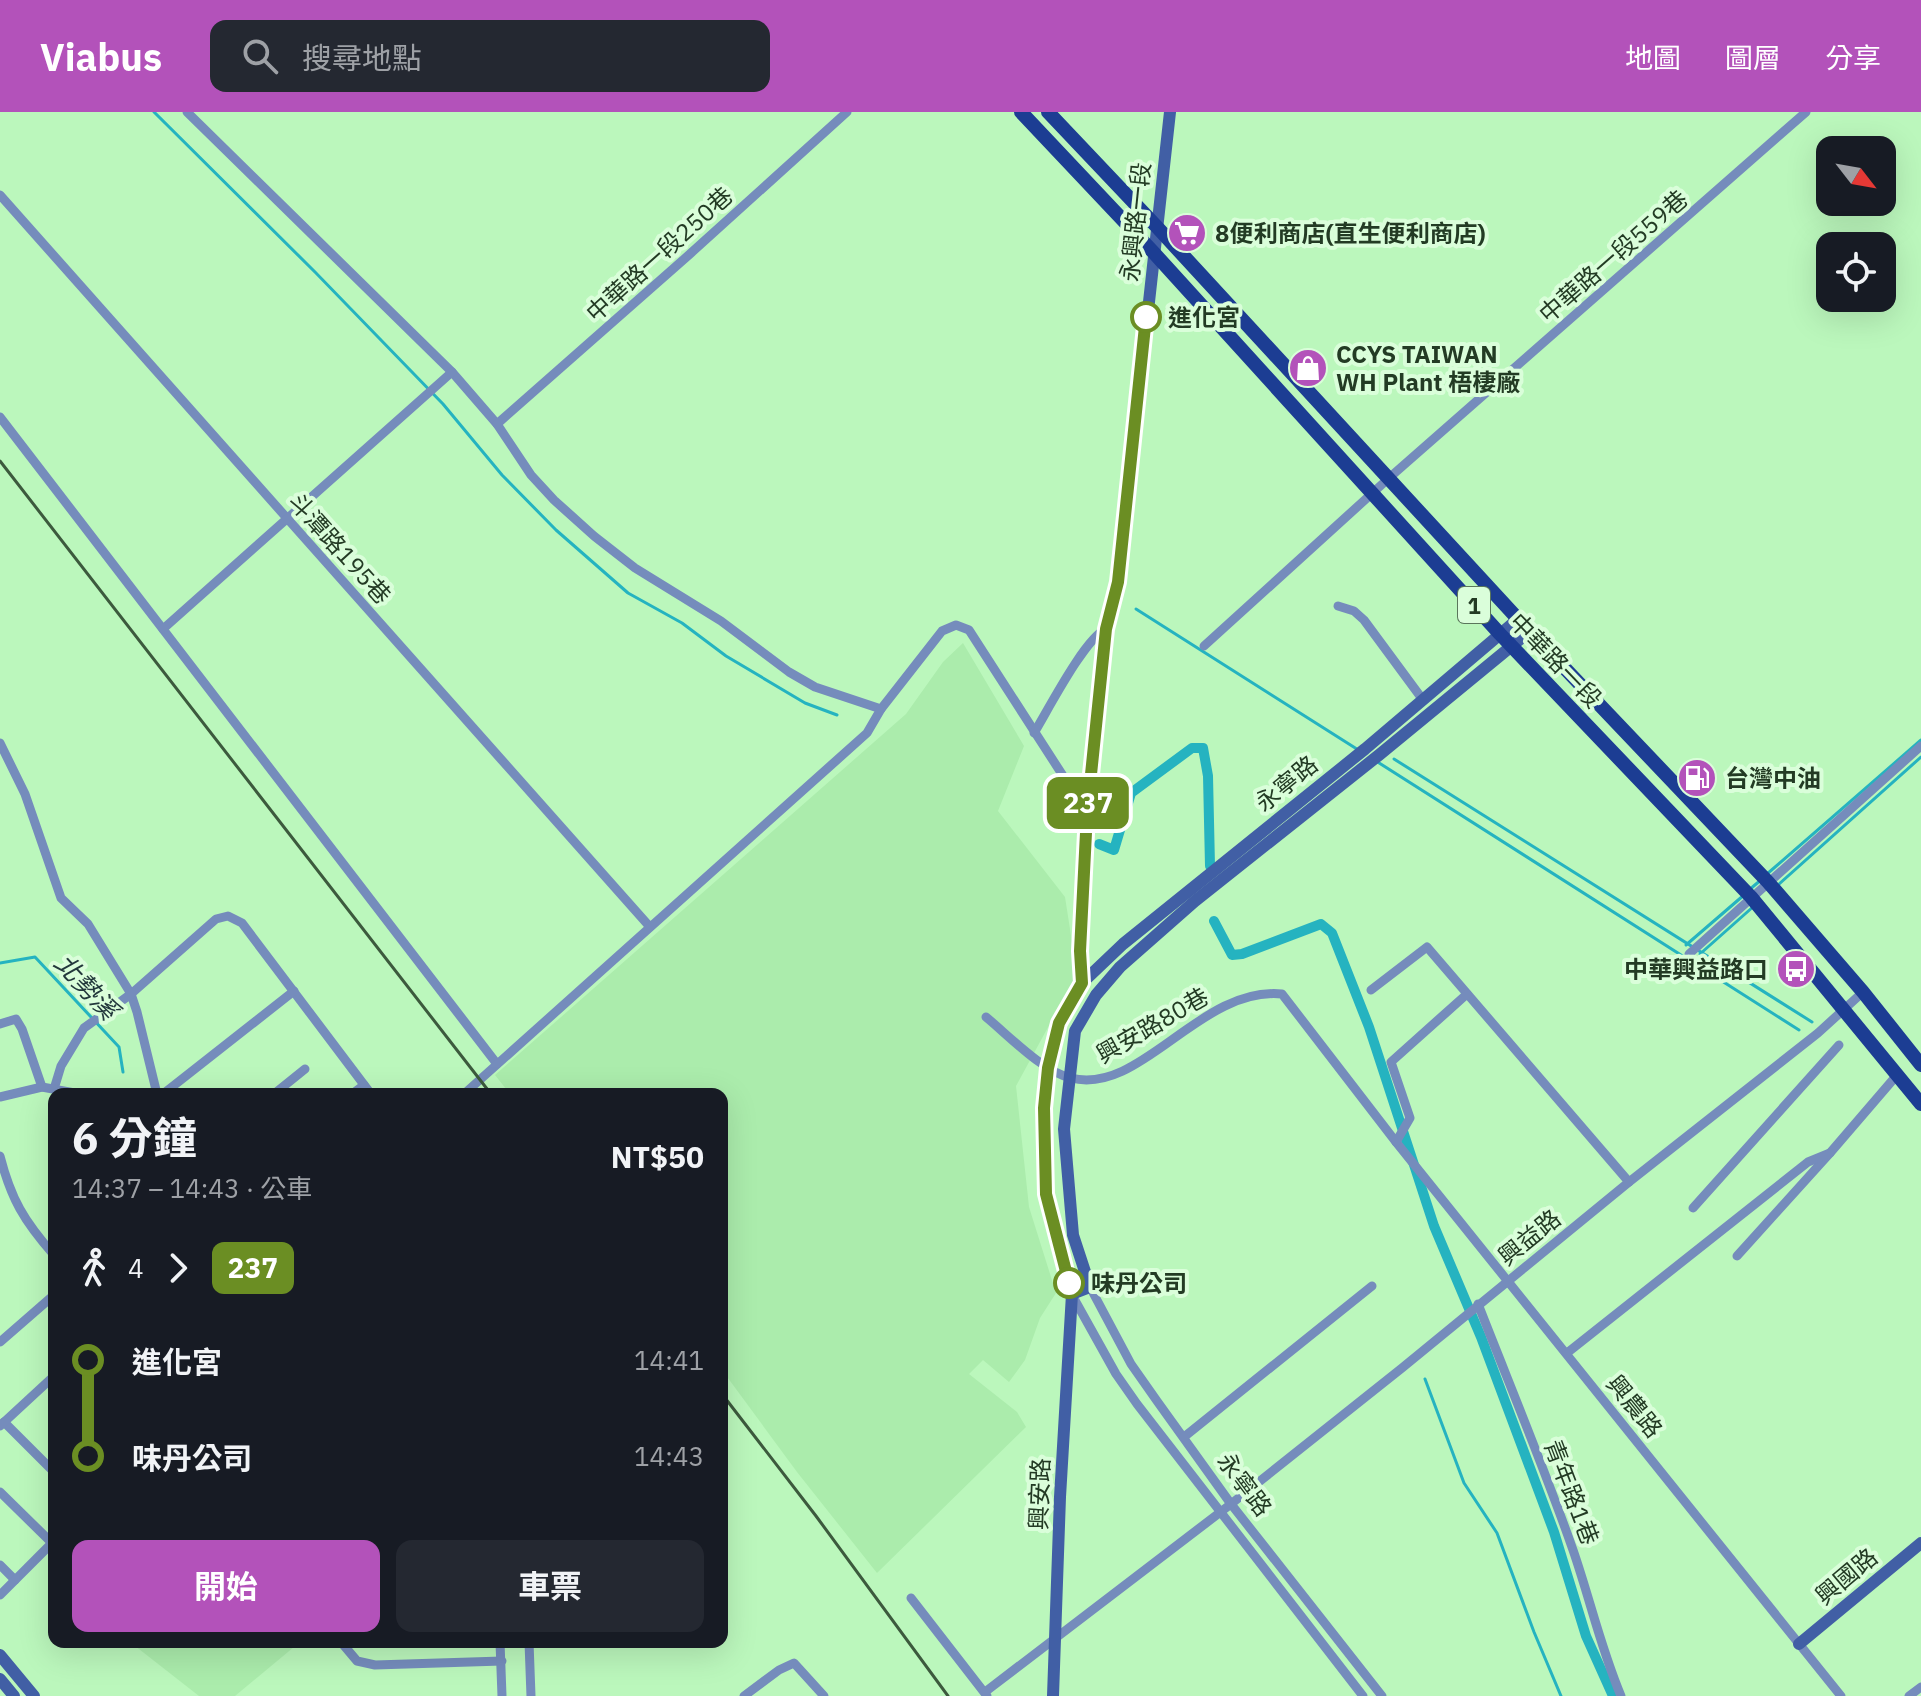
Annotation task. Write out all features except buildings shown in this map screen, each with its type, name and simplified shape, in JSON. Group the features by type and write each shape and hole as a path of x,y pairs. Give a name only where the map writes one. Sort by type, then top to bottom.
{"main road":[{"name":"中華路一段","path":"1021,112 1154,253 1500,634 1751,897 1921,1104"},
{"name":"中華路一段","path":"1048,112 1518,619 1768,882 1921,1065"}],"street":[{"path":"187,112 452,372 497,424 531,475 594,536 635,568 721,621 815,687 881,709"},
{"name":"中華路一段250巷","path":"497,424 847,112"},
{"name":"永興路一段","path":"1087,813 1106,629 1118,582 1170,112"},
{"name":"中華路一段559巷","path":"1204,646 1373,492 1806,112"},
{"name":"斗潭路195巷","path":"0,195 650,927"},
{"path":"163,629 452,372"},
{"path":"0,417 497,1064"},
{"path":"1338,606 1354,611 1364,620 1423,700"},
{"name":"永寧路","path":"1082,983 1185,892 1423,700 1518,619"},
{"path":"471,1088 867,733 881,709 935,638 956,625 969,630 1087,813 1080,951 1082,983 1096,995 1075,1031 1064,1129 1073,1235 1090,1287 1072,1294"},
{"path":"1034,733 1084,651 1098,633 1106,629"},
{"name":"永寧路","path":"1096,995 1120,967 1195,901 1530,631"},
{"path":"0,743 25,794 61,898 88,924 131,994 156,1088"},
{"path":"1689,954 1921,746"},
{"path":"54,1088 61,1066 84,1028 131,994 216,919 228,916 242,923 367,1088"},
{"path":"1371,990 1427,947 1629,1182"},
{"name":"興安路","path":"1053,1696 1072,1294 1057,1246 1046,1194 1043,1136 1048,1068 1059,1023 1082,983"},
{"path":"171,1088 294,991"},
{"name":"興安路80巷","path":"986,1017 1048,1068 1068,1078 1094,1081 1119,1074 1216,1009 1261,992 1282,994 1396,1142"},
{"name":"興益路","path":"986,1694 1054,1637 1231,1504 1845,1010 1863,992"},
{"path":"1396,1142 1410,1118 1391,1062 1467,994"},
{"path":"0,1024 16,1019 42,1087"},
{"path":"1693,1208 1839,1045"},
{"path":"281,1088 305,1069"},
{"path":"1737,1256 1897,1075"},
{"path":"0,1097 48,1088"},
{"name":"興農路","path":"1396,1142 1841,1696"},
{"path":"1567,1353 1808,1162 1830,1153"},
{"path":"0,1156 8,1187 29,1227 48,1248"},
{"path":"1184,1437 1372,1286"},
{"name":"永寧路","path":"1090,1287 1131,1364 1231,1504 1382,1696"},
{"name":"永寧路","path":"1072,1294 1116,1374 1363,1696"},
{"path":"1,1341 48,1300"},
{"name":"青年路1巷","path":"1478,1304 1558,1506 1606,1659 1621,1696"},
{"path":"48,1382 2,1424 48,1466"},
{"path":"0,1492 48,1537"},
{"name":"興國路","path":"1799,1644 1921,1543"},
{"path":"0,1595 48,1547"},
{"path":"0,1565 15,1580"},
{"path":"911,1598 986,1694"},
{"path":"346,1648 357,1661 375,1665 502,1661"},
{"path":"501,1648 502,1696"},
{"path":"529,1648 531,1696"},
{"path":"0,1655 34,1696"},
{"path":"744,1696 779,1670 794,1663 824,1696"},
{"path":"0,1679 14,1696"},
{"path":"1909,1696 1921,1687"}],"shaded area":[{"path":"963,643 1024,746 998,811 1065,897 1077,974 1016,1086 1029,1207 1056,1293 1040,1318 1025,1360 1009,1382 983,1360 969,1374 1017,1412 1026,1427 877,1573 728,1378 728,1088 505,1088 495,1075 906,714 943,662"},
{"path":"138,1648 293,1648 235,1696 199,1696"}],"waterway":[{"path":"154,112 443,404 502,475 556,530 628,593 682,623 726,656 805,703 837,715"},
{"path":"1136,609 1360,751"},
{"path":"1767,874 1921,740"},
{"path":"1099,844 1114,850 1131,793 1192,748 1203,748 1208,776 1210,866"},
{"path":"1778,885 1921,757"},
{"path":"1394,759 1812,1022"},
{"path":"1376,761 1799,1030"},
{"path":"1054,789 1084,826"},
{"path":"1749,890 1762,879"},
{"path":"1686,945 1744,895"},
{"path":"1700,954 1754,906"},
{"path":"1214,921 1232,955 1321,924 1332,933 1369,1027 1434,1226 1481,1337 1554,1532 1586,1636 1613,1696"},
{"name":"北勢溪","path":"0,963 35,957 119,1047 123,1072"},
{"path":"1425,1379 1464,1483 1497,1533 1561,1696"}],"railway":[{"path":"0,461 486,1088"},
{"path":"728,1402 948,1696"}],"bus line":[{"name":"237","path":"1069,1283 1046,1194 1044,1108 1048,1068 1059,1023 1082,983 1080,951 1087,813 1106,629 1118,582 1146,317"}],"place":[{"name":"8便利商店(直生便利商店)","path":"1187,233"},
{"name":"進化宮","path":"1146,317"},
{"name":"CCYS TAIWAN WH Plant 梧棲廠","path":"1308,368"},
{"name":"台灣中油","path":"1697,778"},
{"name":"中華興益路口","path":"1796,969"},
{"name":"味丹公司","path":"1069,1283"}]}
